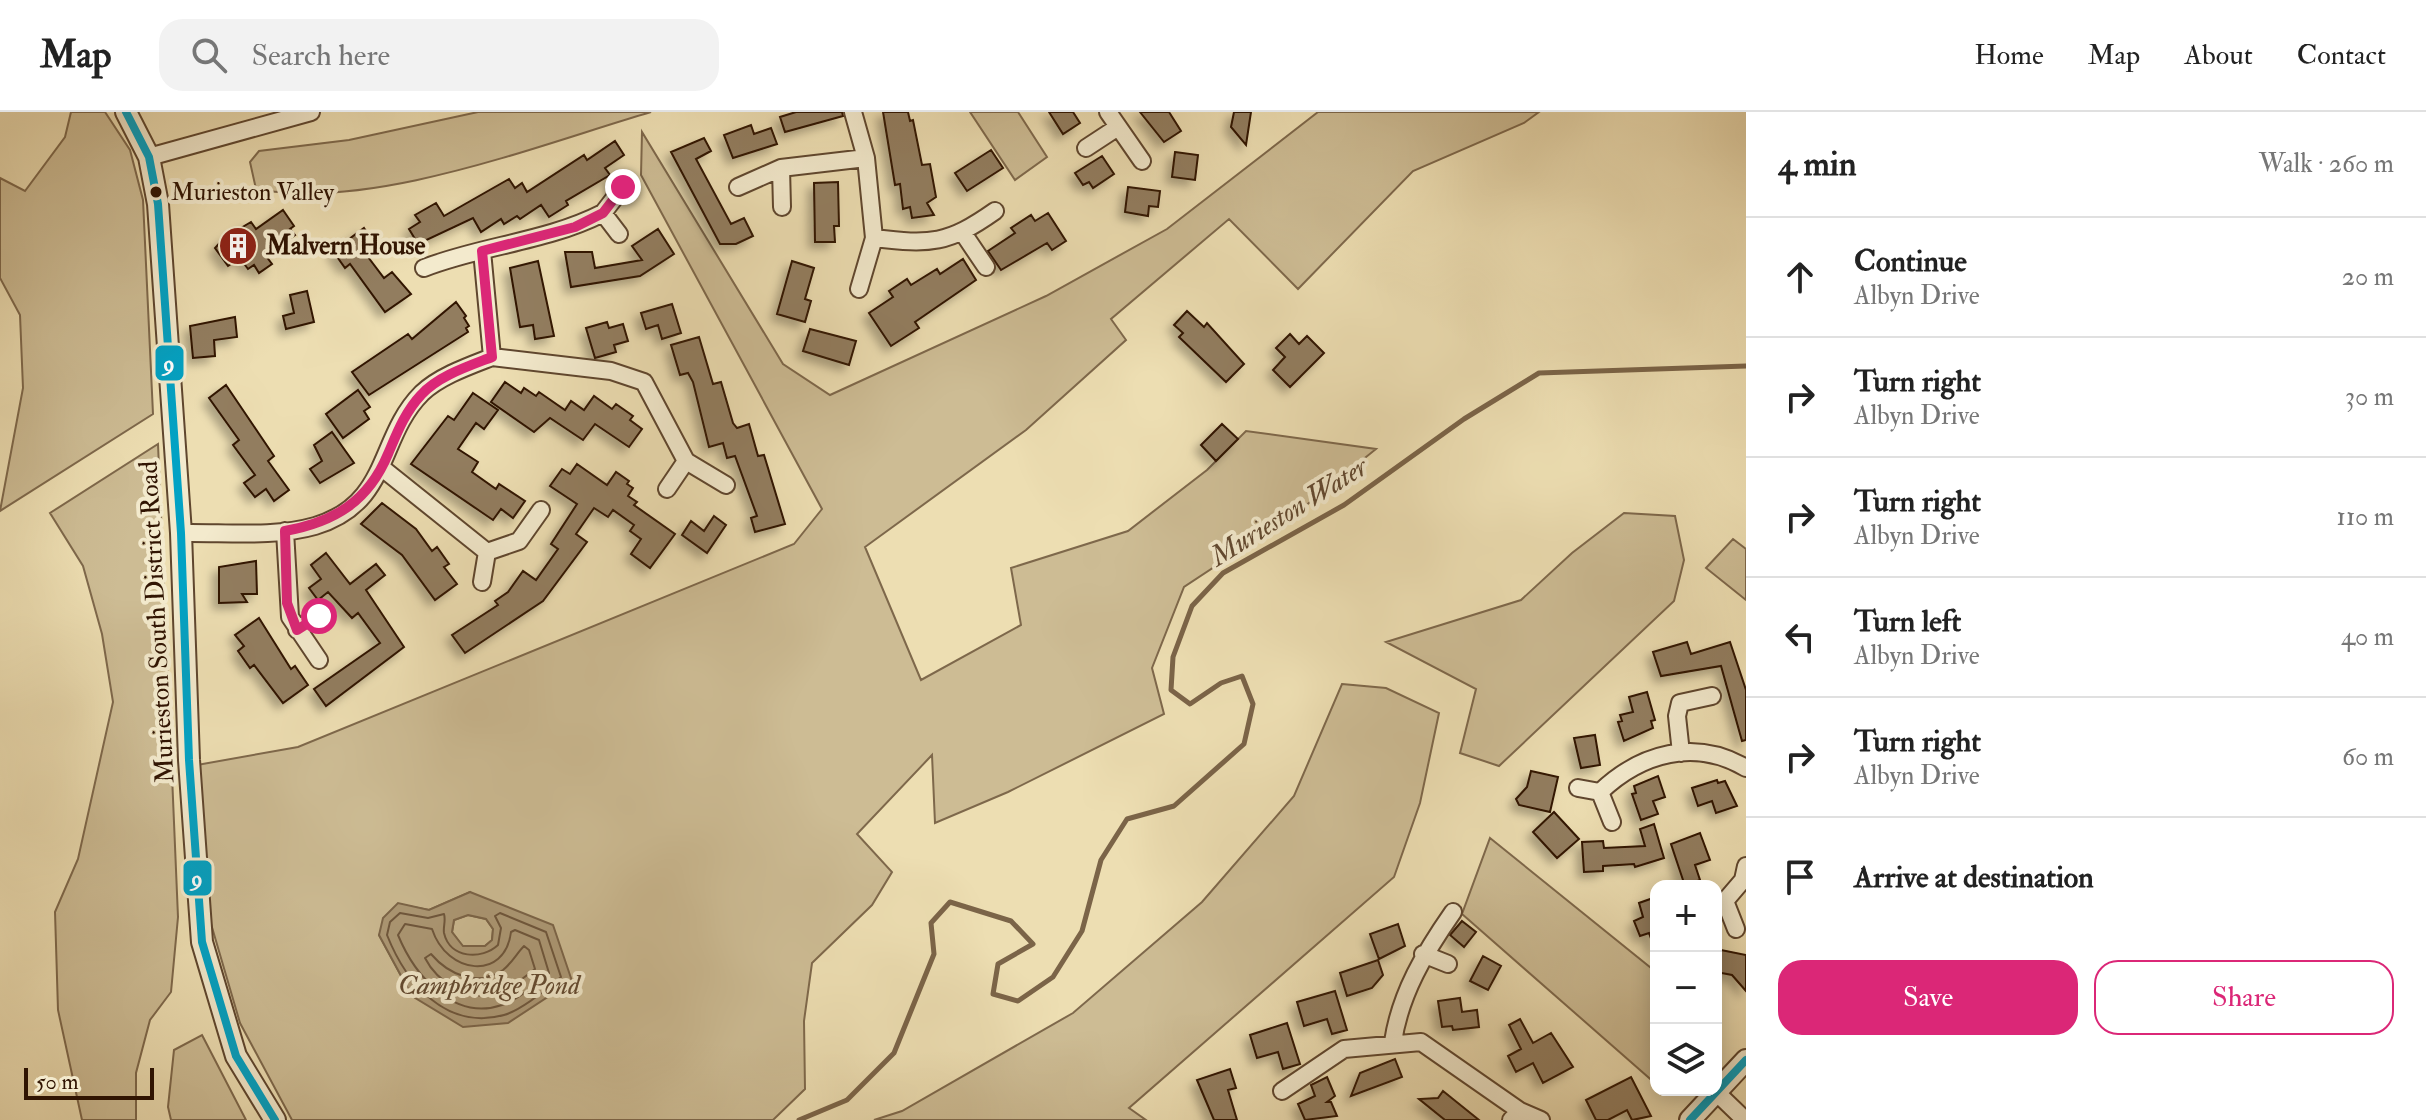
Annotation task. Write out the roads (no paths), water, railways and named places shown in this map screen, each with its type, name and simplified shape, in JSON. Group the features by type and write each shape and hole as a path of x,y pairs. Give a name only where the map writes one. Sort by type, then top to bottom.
{"street":[{"name":"Murieston South District Road","path":"126,112 149,157 158,204 181,533 188,745 202,942 236,1056 275,1120"},
{"path":"149,157 311,112"},
{"path":"853,112 866,158 874,238 859,289"},
{"path":"1108,112 1142,161"},
{"path":"1086,148 1118,127"},
{"path":"738,187 781,168 866,158"},
{"path":"781,168 782,207"},
{"path":"424,268 456,255 562,231 603,213 623,187"},
{"path":"874,238 934,242 963,233 995,211"},
{"path":"603,213 619,234"},
{"path":"963,233 986,267"},
{"path":"482,251 492,357"},
{"path":"181,533 285,531 315,525 345,512 364,496 382,468 403,419 423,392 460,370 492,357 611,371 644,382 686,461 726,485"},
{"path":"667,489 686,461"},
{"path":"382,468 487,552"},
{"path":"487,552 519,541 541,510"},
{"path":"285,531 287,603 297,630 319,660"},
{"path":"482,582 487,552"},
{"path":"297,630 319,616"},
{"path":"1681,753 1677,716 1680,703 1712,696"},
{"path":"1600,792 1621,772 1643,760 1681,753 1706,754 1746,768"},
{"path":"1578,788 1600,792"},
{"path":"1600,792 1612,822"},
{"path":"1722,899 1743,880 1746,866"},
{"path":"1722,902 1736,929"},
{"path":"1393,1042 1396,1019 1423,954 1453,912"},
{"path":"1423,954 1448,964"},
{"path":"1282,1091 1344,1049 1393,1042 1421,1042 1516,1116 1541,1120"},
{"path":"1722,1086 1746,1060"},
{"path":"1690,1120 1712,1096"},
{"path":"1720,1096 1745,1120"}],"water":[{"name":"Campbridge Pond","path":"470,892 553,925 572,981 508,1023 463,1027 412,996 379,935 383,918 398,903 429,910","holes":["468,915 486,919 493,929 492,940 485,946 463,946 452,932 454,920"]}],"waterway":[{"name":"Murieston Water","path":"799,1120 847,1100 894,1053 934,954 931,923 950,902 1011,921 1033,944 998,964 993,994 1018,1001 1053,977 1082,931 1101,860 1127,819 1174,806 1244,744 1253,704 1242,676 1221,683 1190,704 1171,690 1173,657 1192,606 1223,573 1344,505 1464,419 1539,373 1746,366"}],"place":[{"name":"Murieston Valley","path":"156,192"},
{"name":"Malvern House","path":"238,246"}]}
